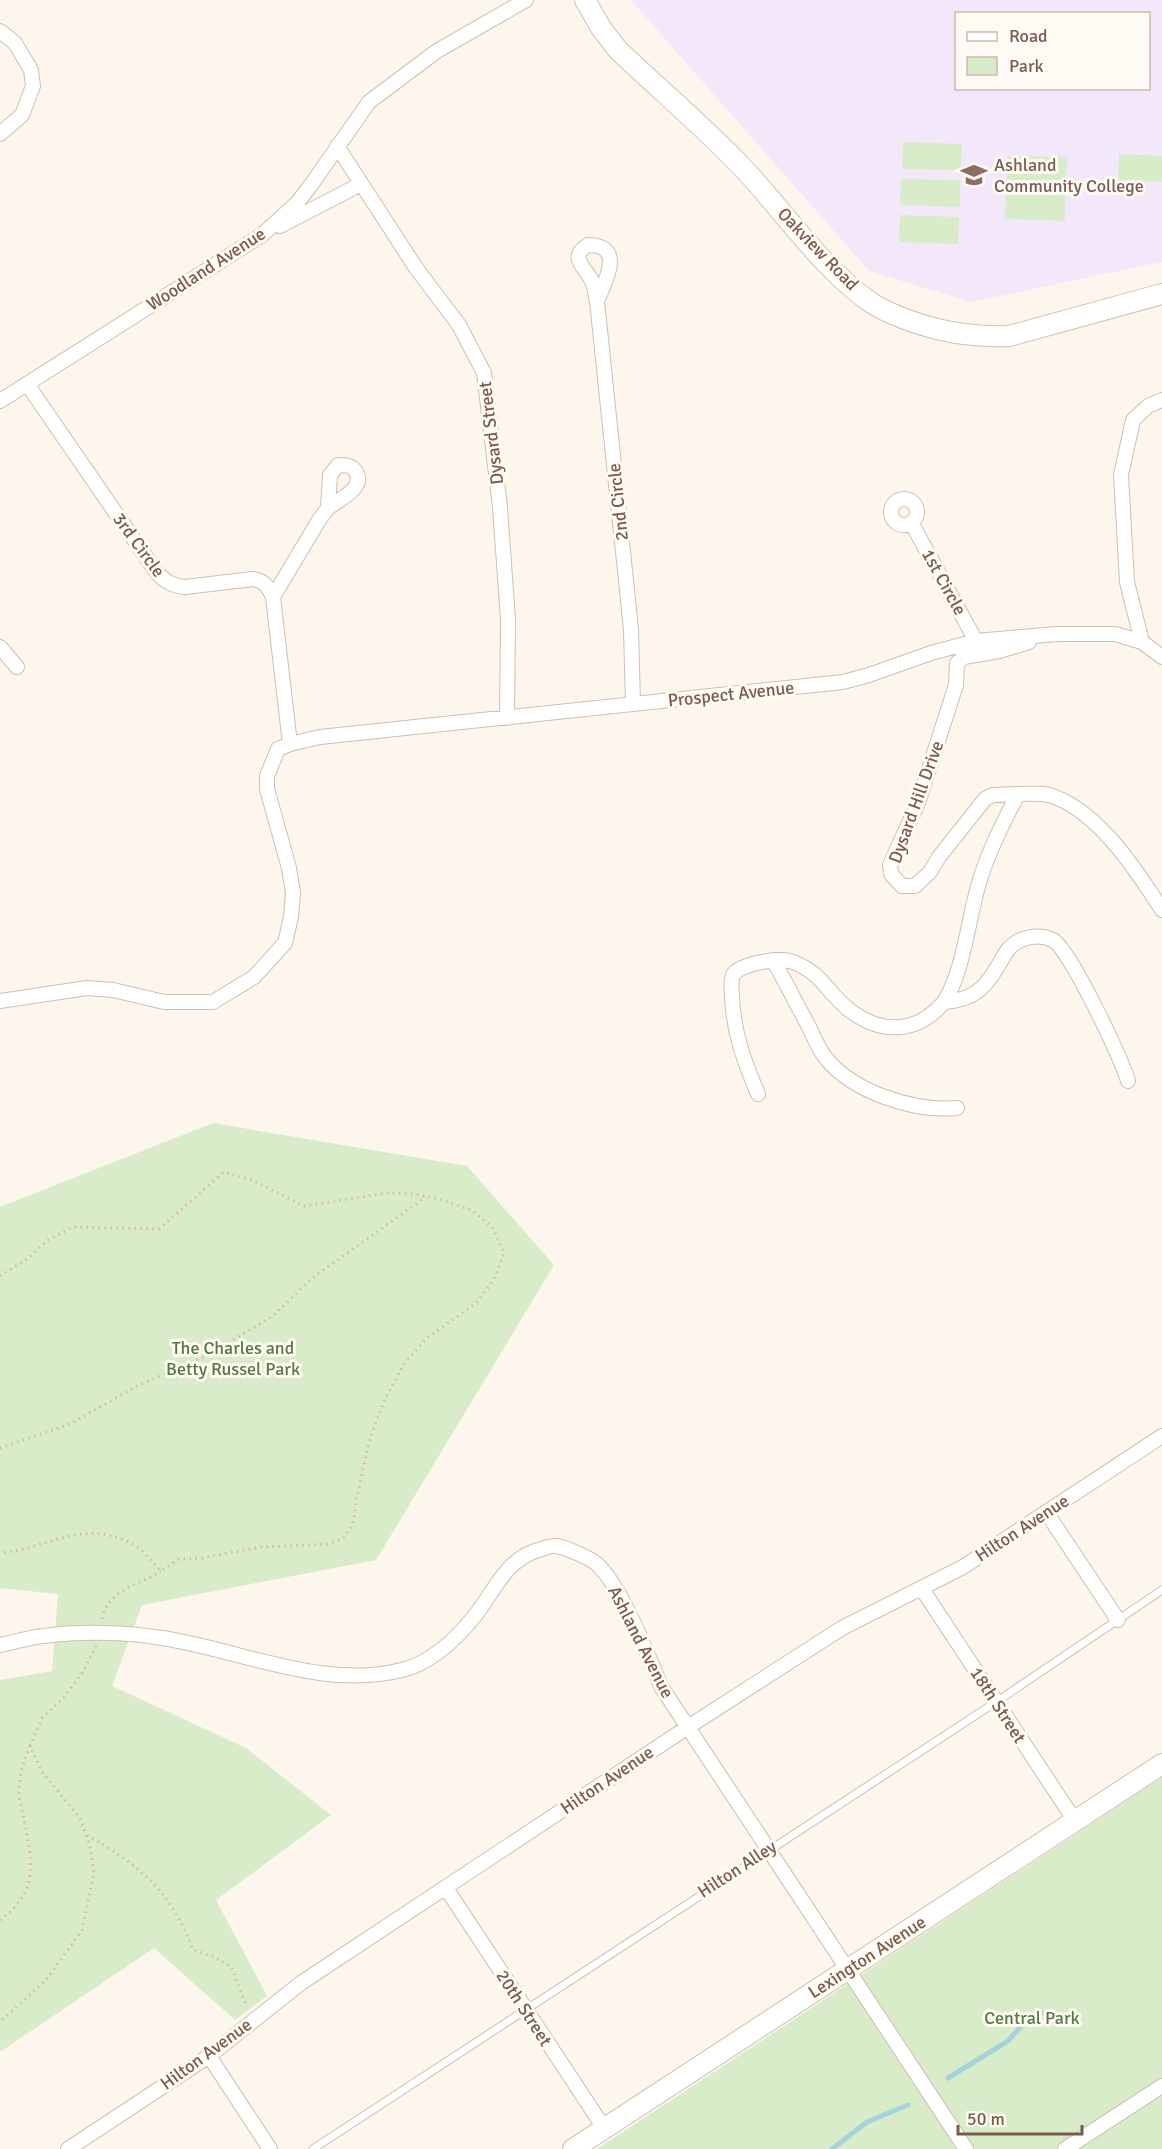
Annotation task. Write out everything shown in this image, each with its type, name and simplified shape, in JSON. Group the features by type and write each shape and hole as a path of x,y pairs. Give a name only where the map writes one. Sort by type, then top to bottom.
{"street":[{"name":"Woodland Avenue","path":"0,401 262,235 297,203 369,102 436,51 526,0"},
{"name":"Oakview Road","path":"585,0 618,51 743,168 834,271 872,303 891,314 911,322 959,334 1000,336 1034,330 1162,294"},
{"path":"0,31 15,43 26,61 31,70 33,86 22,115 0,134"},
{"name":"Dysard Street","path":"338,146 416,268 459,325 484,373 500,507 508,620 507,718"},
{"path":"262,235 361,184"},
{"name":"2nd Circle","path":"597,300 631,629 633,704"},
{"name":"3rd Circle","path":"27,384 150,564 165,581 174,586 185,587 254,579 267,585 273,597"},
{"path":"1142,642 1126,572 1121,475 1132,420 1148,406 1162,400"},
{"path":"2,999 87,988 113,990 164,1002 213,1002 254,978 285,943 291,917 293,893 289,868 267,789 267,776 278,749 290,744 273,597 328,508"},
{"name":"1st Circle","path":"912,524 976,641"},
{"name":"Prospect Avenue","path":"290,744 320,737 843,682 976,641 1057,634 1115,634 1142,642 1160,651"},
{"name":"Dysard Hill Drive","path":"1057,634 999,651 964,657 957,663 956,685 918,803 890,865 891,874 902,886 915,886 930,872 939,857 985,800 993,795 1047,794 1090,818 1124,856 1162,910"},
{"path":"0,646 16,667"},
{"path":"758,1094 739,1047 733,1021 731,984 738,970 752,964 773,960 790,961 806,968 825,983 846,1008 863,1019 882,1026 900,1028 928,1018 944,1002 951,991 979,882 993,844 1018,794"},
{"path":"944,1002 961,1001 978,993 1013,944 1037,936 1053,940 1059,944 1072,966 1109,1035 1128,1081"},
{"path":"773,960 824,1056 841,1074 874,1093 890,1099 942,1110 957,1108"},
{"name":"Hilton Avenue","path":"68,2149 208,2056 252,2019 301,1983 688,1727 842,1628 963,1567 1162,1436"},
{"path":"1046,1512 1118,1620"},
{"name":"Ashland Avenue","path":"0,1645 44,1636 99,1634 163,1638 309,1671 355,1677 381,1675 406,1669 428,1659 452,1641 474,1616 508,1568 526,1554 555,1545 577,1553 596,1563 611,1582 632,1620 662,1688 966,2149"},
{"name":"18th Street","path":"922,1589 1075,1821"},
{"name":"Lexington Avenue","path":"573,2149 1162,1764"},
{"name":"20th Street","path":"446,1888 604,2128"},
{"path":"208,2056 270,2149"},
{"path":"1065,2149 1162,2086"}],"lane":[{"name":"Hilton Alley","path":"313,2149 996,1702 1162,1590"}],"path":[{"path":"0,1276 27,1259 48,1240 73,1227 159,1228 224,1172 252,1180 304,1206 387,1193 426,1197 471,1210 492,1227 504,1253 494,1280 476,1303 428,1338 404,1364 384,1401 370,1438 350,1530 343,1538 329,1544 261,1546 202,1558 179,1559 127,1587 105,1608 97,1645 82,1673 64,1697 42,1718 20,1773 19,1794 31,1856 31,1877 22,1897 9,1914 0,1920"},
{"path":"0,1448 70,1424 137,1386 206,1356 273,1316 312,1278 426,1197"},
{"path":"0,1553 22,1551 78,1533 108,1534 136,1546 161,1570"},
{"path":"0,2022 46,1980 82,1930 94,1873 86,1834 80,1818 42,1772 30,1746"},
{"path":"86,1834 121,1855 152,1880 186,1931 193,1950 212,1956 231,1966 252,2019"}],"shaded area":[{"name":"Ashland Community College","path":"631,0 1162,0 1162,262 971,302 869,271"}],"green space":[{"path":"903,142 962,144 961,170 902,169"},
{"path":"1119,154 1162,156 1162,182 1118,181"},
{"path":"1008,156 1067,157 1066,184 1007,182"},
{"path":"901,179 960,180 960,207 900,205"},
{"path":"1006,192 1065,194 1065,221 1005,219"},
{"path":"900,215 959,217 958,244 899,242"},
{"name":"The Charles and Betty Russel Park","path":"213,1123 467,1166 554,1265 376,1560 142,1605 112,1686 246,1748 331,1815 216,1900 267,1996 235,2020 154,1948 0,2052 0,1680 52,1671 58,1594 0,1588 0,1207"},
{"name":"Central Park","path":"1162,1777 1162,2149 597,2149"}],"waterway":[{"path":"948,2078 1008,2041 1022,2025 1042,2013"},
{"path":"832,2149 867,2122 908,2105"}],"place":[{"name":"Ashland Community College","path":"974,175"}]}
